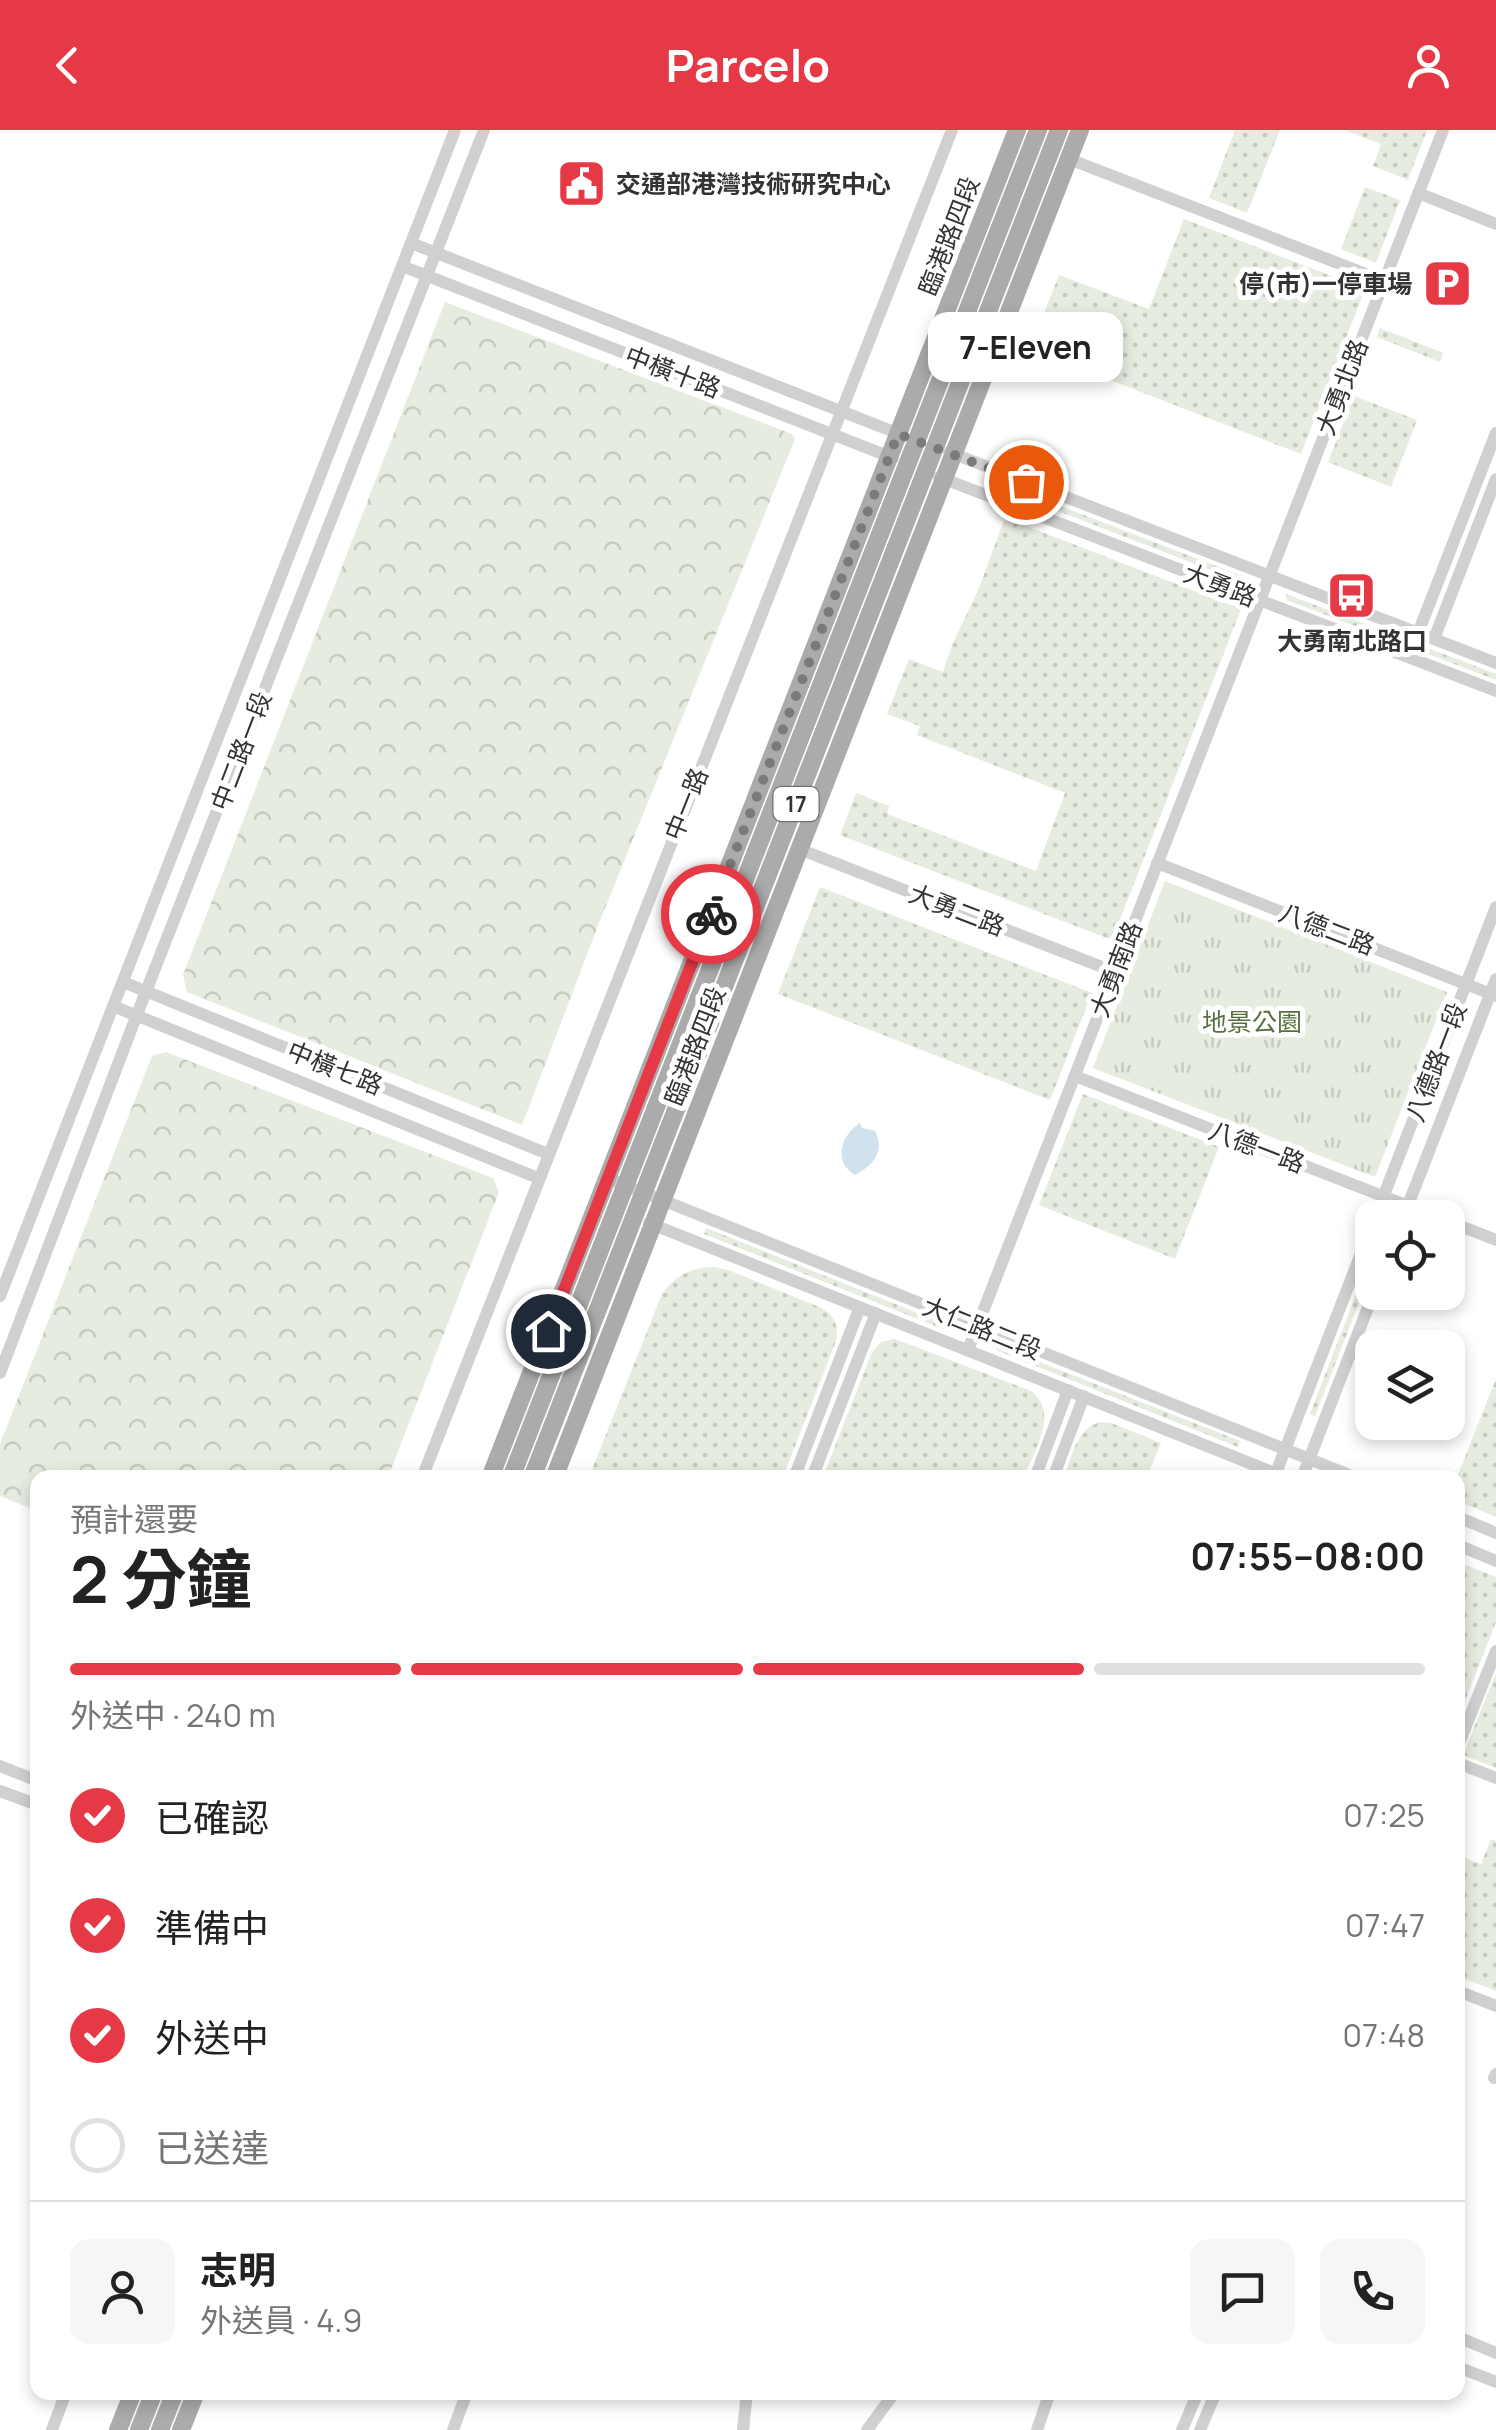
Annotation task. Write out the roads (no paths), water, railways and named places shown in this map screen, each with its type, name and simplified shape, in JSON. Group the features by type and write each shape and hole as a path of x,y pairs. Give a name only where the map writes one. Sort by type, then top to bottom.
{"main road":[{"name":"臨港路四段","path":"493,1470 1017,130"},
{"name":"臨港路四段","path":"515,1470 1038,130"},
{"name":"臨港路四段","path":"535,1470 1059,130"},
{"name":"臨港路四段","path":"557,1470 1080,130"},
{"path":"118,2430 130,2400"},
{"path":"139,2430 151,2400"},
{"path":"160,2430 172,2400"},
{"path":"182,2430 193,2400"}],"street":[{"name":"中二路一段","path":"0,1296 455,130"},
{"name":"中二路一段","path":"0,1373 484,130"},
{"name":"中一路","path":"425,1470 952,130"},
{"name":"大勇北路","path":"1264,588 1443,130"},
{"path":"1069,159 1384,280"},
{"path":"1418,192 1496,224"},
{"name":"中橫十路","path":"411,243 954,454"},
{"name":"中橫十路","path":"402,266 944,478"},
{"path":"1418,633 1496,433"},
{"name":"大勇路","path":"954,454 1496,691"},
{"name":"大勇路","path":"944,478 1264,588 1418,633 1496,663"},
{"path":"1434,639 1496,480"},
{"name":"大勇南路","path":"968,1350 1264,588"},
{"name":"大勇二路","path":"799,849 1115,972"},
{"name":"八德二路","path":"1158,863 1493,995"},
{"name":"八德路一段","path":"1383,1200 1496,907"},
{"name":"八德路一段","path":"1411,1200 1496,979"},
{"name":"中橫七路","path":"122,982 548,1154"},
{"name":"中橫七路","path":"113,1006 538,1178"},
{"name":"八德一路","path":"1075,1076 1390,1200"},
{"path":"1426,1087 1450,1096"},
{"name":"大仁路二段","path":"608,1178 978,1326 1280,1467"},
{"name":"大仁路二段","path":"598,1202 1068,1390 1280,1467 1305,1469"},
{"path":"1465,1228 1496,1240"},
{"path":"1280,1467 1355,1270"},
{"path":"797,1470 860,1307"},
{"path":"1305,1469 1367,1310"},
{"path":"815,1470 876,1313"},
{"path":"1038,1470 1068,1390"},
{"path":"1056,1470 1084,1396"},
{"path":"1465,1521 1496,1533"},
{"path":"1465,1549 1496,1561"},
{"path":"1465,1728 1496,1651"},
{"path":"0,1766 30,1778"},
{"path":"1465,1766 1496,1778"},
{"path":"0,1791 30,1803"},
{"path":"1465,1994 1496,2006"},
{"path":"1465,2341 1496,2353"},
{"path":"1465,2369 1496,2382"},
{"path":"52,2430 63,2400"},
{"path":"452,2430 464,2400"},
{"path":"743,2430 746,2400"},
{"path":"866,2430 889,2400"},
{"path":"1036,2430 1047,2400"},
{"path":"1182,2430 1195,2400"},
{"path":"1200,2430 1213,2400"}],"water":[{"path":"860,1123 862,1128 875,1131 879,1145 872,1163 855,1175 844,1163 842,1149 848,1135"}],"place":[{"name":"交通部港灣技術研究中心","path":"581,184"},
{"name":"停(市)一停車場","path":"1447,284"},
{"name":"7-Eleven","path":"1026,482"},
{"name":"大勇南北路口","path":"1352,595"}],"park label":[{"name":"地景公園","path":"1252,1022"}]}
